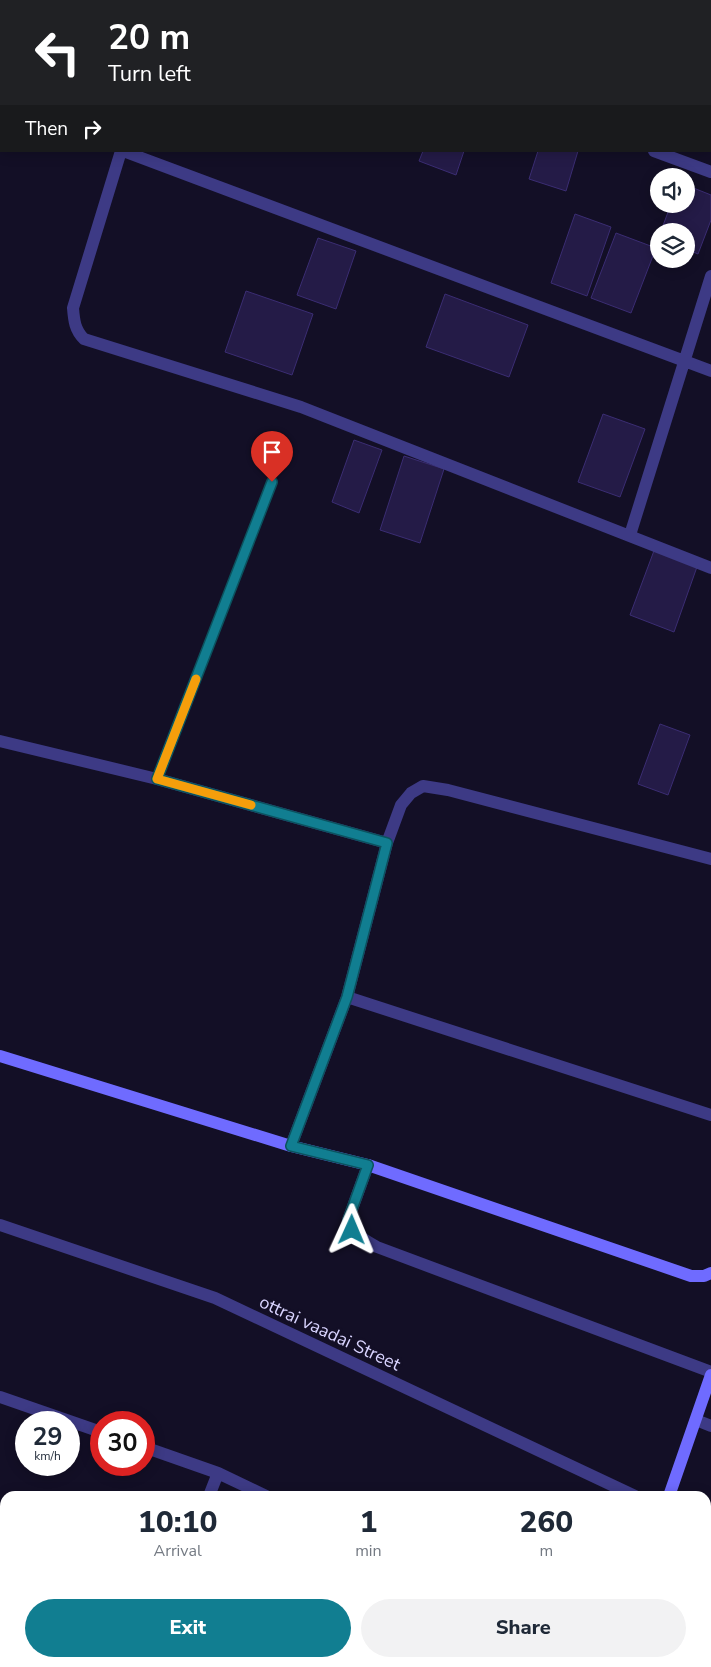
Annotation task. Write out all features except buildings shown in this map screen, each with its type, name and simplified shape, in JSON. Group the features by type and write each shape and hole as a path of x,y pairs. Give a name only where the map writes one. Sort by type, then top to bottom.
{"street":[{"path":"122,152 73,308 74,323 84,339 301,407 711,568"},
{"path":"125,152 711,371"},
{"path":"657,152 711,172"},
{"path":"630,535 711,276"},
{"path":"0,741 157,779 387,843"},
{"path":"291,1146 347,997 387,843 402,805 411,793 424,786 448,790 711,859"},
{"path":"347,997 711,1115"},
{"path":"0,1056 291,1146 368,1165 691,1276 704,1276 711,1273"},
{"path":"368,1165 348,1220 352,1230 363,1240 376,1247 711,1373 671,1491"},
{"name":"ottrai vaadai Street","path":"0,1225 215,1298 624,1491"},
{"path":"0,1397 90,1428"},
{"path":"696,1420 711,1426"},
{"path":"155,1451 218,1473 256,1491"},
{"path":"211,1491 218,1473"}],"lane":[{"path":"157,779 272,482"}],"slow traffic":[{"path":"196,679 157,779 251,805"}],"route":[{"path":"272,482 157,779 387,843 347,997 291,1146 368,1165 348,1220 352,1230"}]}
